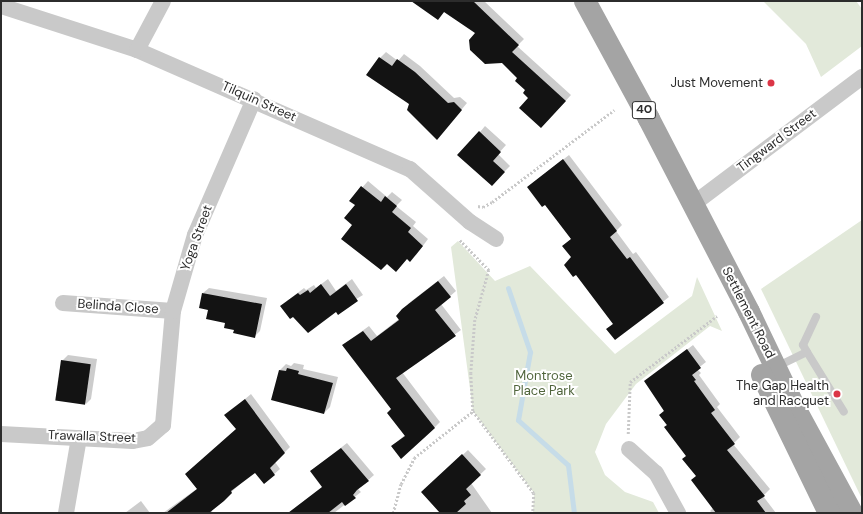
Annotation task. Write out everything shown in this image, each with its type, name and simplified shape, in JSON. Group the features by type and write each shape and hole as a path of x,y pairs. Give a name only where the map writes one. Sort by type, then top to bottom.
{"main road":[{"name":"Settlement Road","path":"585,1 696,212 775,368 852,513"},
{"name":"Settlement Road","path":"696,212 729,304 829,513"}],"street":[{"path":"137,50 163,1"},
{"name":"Tilquin Street","path":"1,6 137,50 254,99 410,169 470,222 496,239"},
{"name":"Tingward Street","path":"696,212 862,77"},
{"name":"Yoga Street","path":"167,385 173,311 195,235 254,99"},
{"name":"Belinda Close","path":"63,303 173,311"},
{"name":"Trawalla Street","path":"1,434 133,441 148,438 163,425 167,385"},
{"path":"66,513 79,438"},
{"path":"629,449 656,473 678,513"}],"lane":[{"path":"816,317 803,345 844,412"},
{"path":"775,368 807,352"}],"path":[{"path":"474,203 483,207 492,202 614,110"},
{"path":"460,240 489,270 475,320 471,373 473,411 534,493 533,513"},
{"path":"629,449 627,429 630,382 717,316"},
{"path":"393,513 401,484 414,458 473,411"}],"green space":[{"path":"763,1 856,1 862,9 862,46 821,77 806,44"},
{"name":"The Gap Health and Racquet","path":"862,220 862,499 761,289"},
{"name":"Montrose Place Park","path":"458,241 495,281 530,266 615,354 692,296 697,277 722,331 710,326 636,384 606,424 595,452 605,475 625,492 653,502 659,513 533,513 534,493 473,411 451,247"}],"building":[{"path":"411,1 473,1 519,45 512,52 566,101 541,128 519,108 528,98 523,93 525,90 515,81 517,78 502,63 485,64 470,50 469,40 475,33 444,12 438,20"},
{"path":"379,57 392,66 397,59 415,72 448,103 454,102 462,110 437,140 407,110 409,104 366,75"},
{"path":"479,131 501,152 493,161 505,172 492,186 457,155"},
{"path":"563,159 617,231 610,237 627,259 630,257 664,303 615,340 606,329 613,324 576,275 573,277 564,265 571,257 562,246 571,239 545,205 542,207 527,187"},
{"path":"361,186 381,202 385,196 397,206 392,212 411,228 408,232 423,246 410,262 407,259 396,272 387,264 381,270 341,239 352,225 344,218 355,205 349,201"},
{"path":"438,281 451,297 435,310 456,336 396,378 435,428 401,459 391,446 405,436 387,413 391,409 342,345 363,331 371,341 399,320 396,316 402,309"},
{"path":"321,284 330,296 346,284 358,301 338,315 336,312 308,333 293,317 290,319 280,306 298,293 300,295 308,290 310,293"},
{"path":"202,293 262,304 255,338 233,333 234,330 224,328 225,323 206,319 208,310 199,308"},
{"path":"687,349 701,368 692,375 696,380 694,381 715,410 711,413 735,444 727,450 765,496 757,501 766,513 716,513 691,480 696,476 682,459 686,456 664,427 667,425 659,415 664,411 644,381"},
{"path":"61,360 91,364 85,405 55,401"},
{"path":"287,368 299,371 298,374 333,383 324,414 271,400 279,370 286,371"},
{"path":"245,399 285,453 270,468 275,475 264,484 255,473 231,491 232,493 224,501 209,513 166,513 197,489 185,474 236,429 224,415"},
{"path":"341,448 369,481 353,495 356,498 345,506 342,502 328,513 288,513 322,487 310,471"},
{"path":"462,454 481,475 466,489 471,495 464,501 466,504 456,513 440,513 421,492"}],"waterway":[{"path":"508,288 530,352 518,420 568,465 574,513"}],"place":[{"name":"Just Movement","path":"771,83"},
{"name":"The Gap Health and Racquet","path":"837,394"}]}
